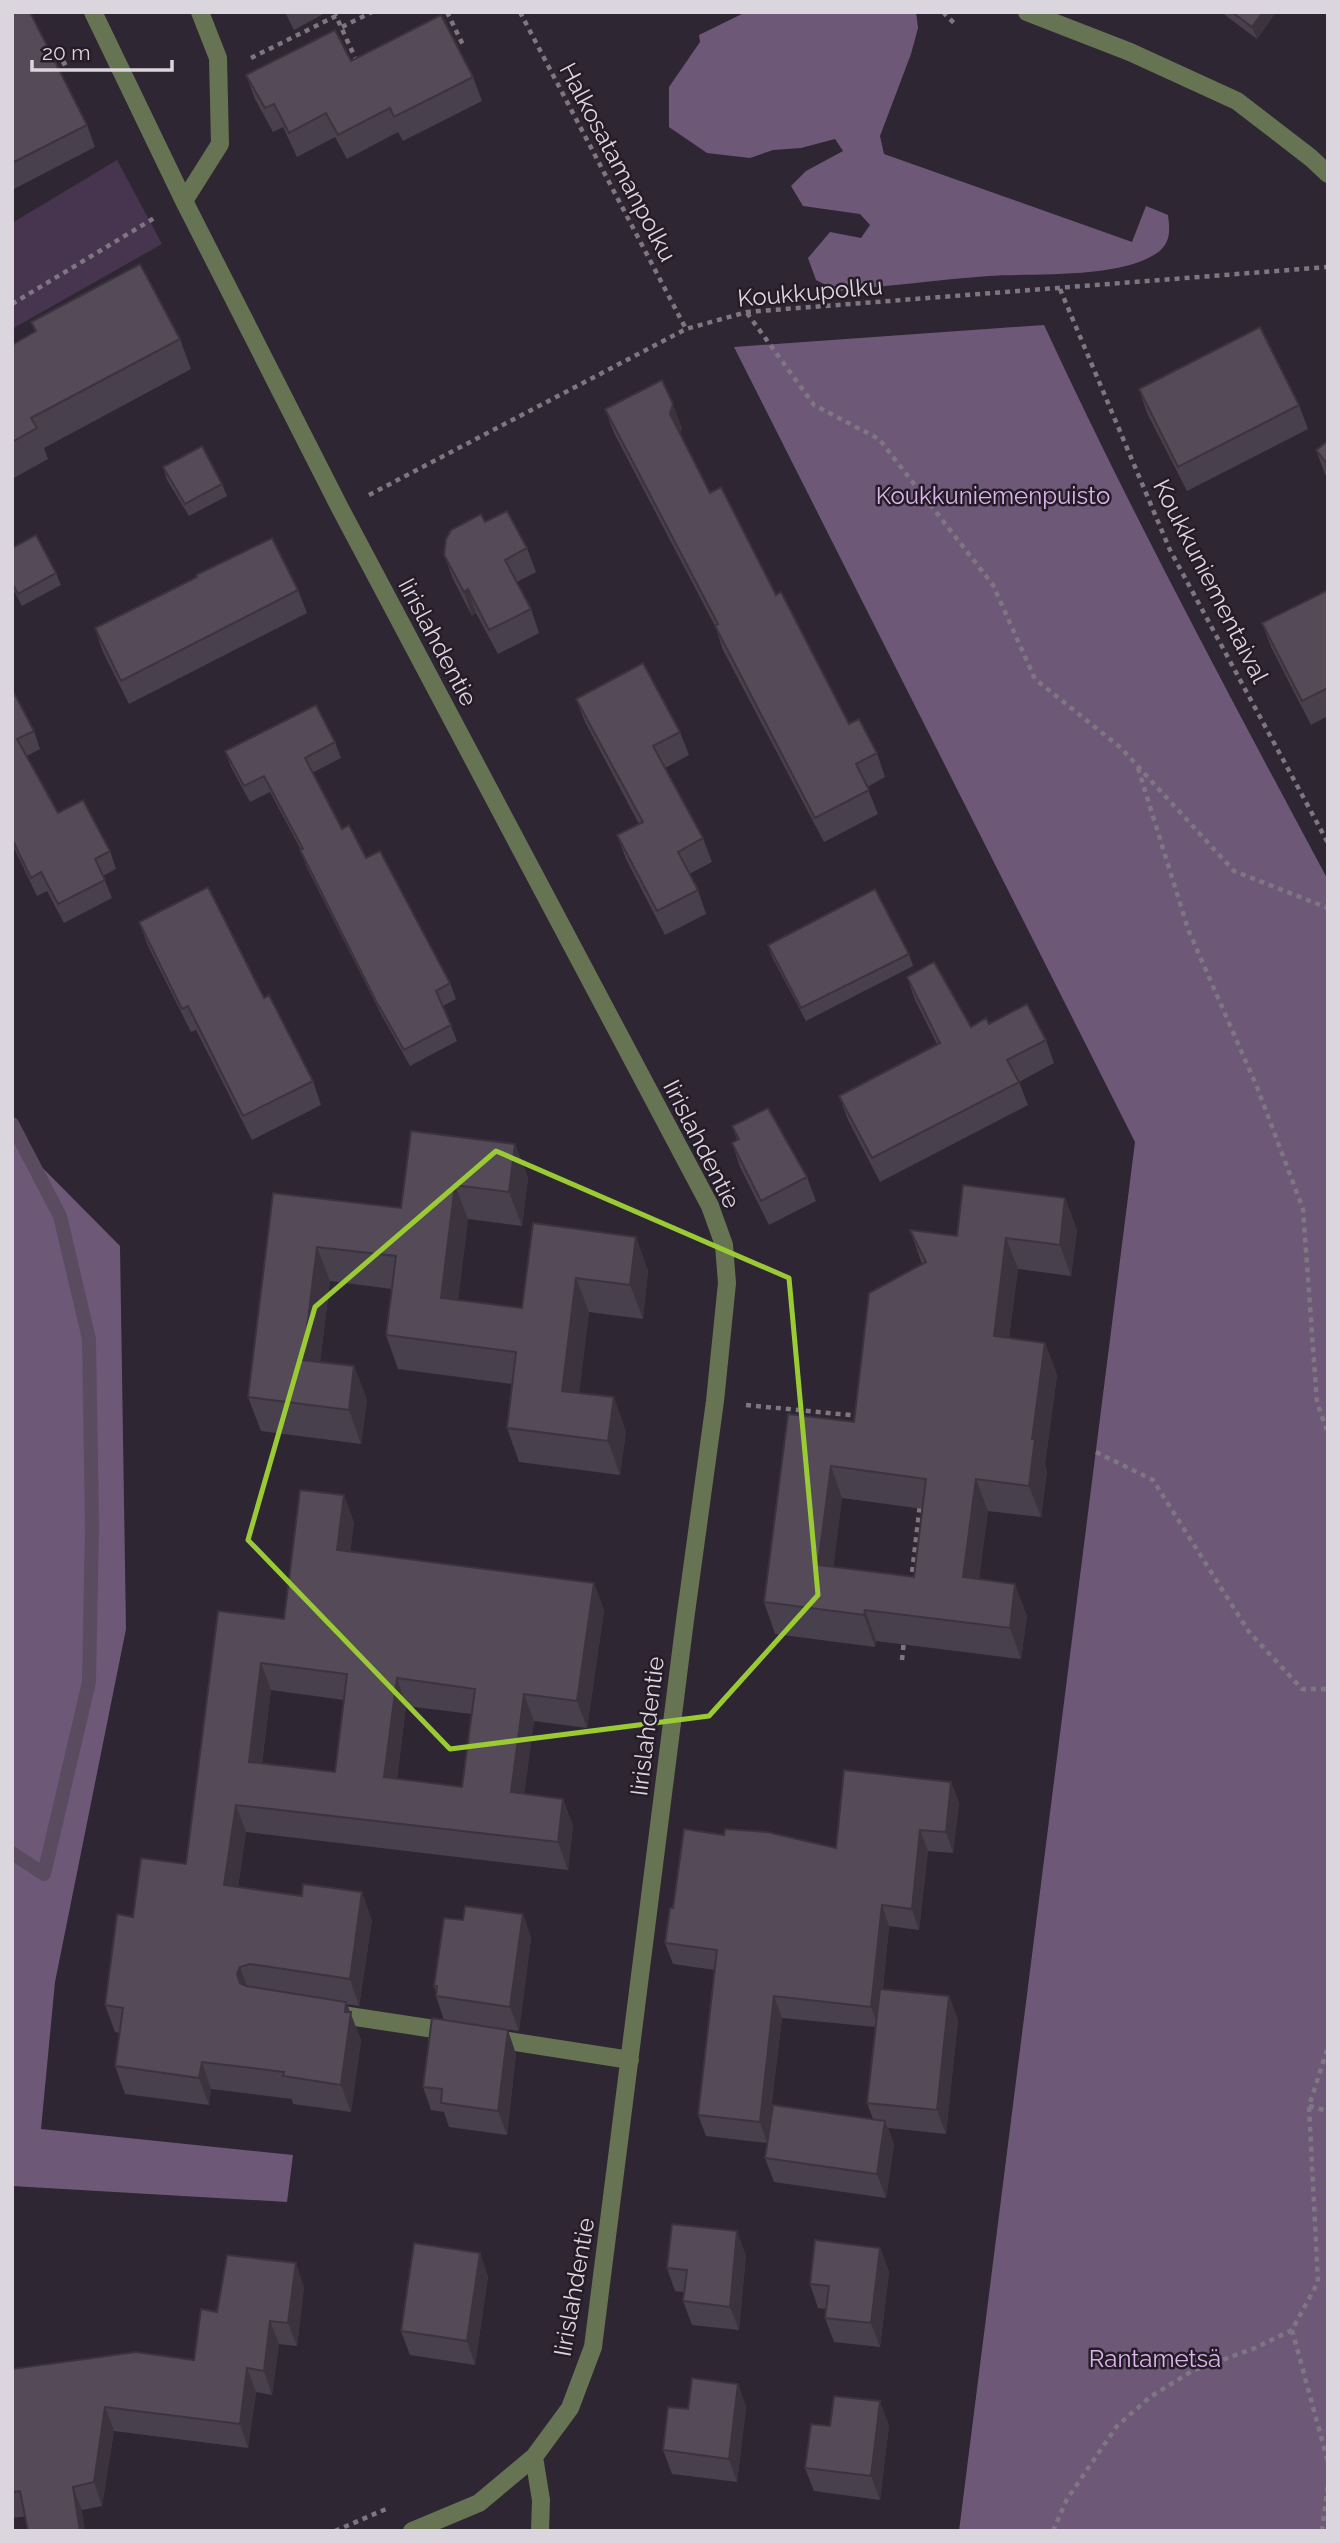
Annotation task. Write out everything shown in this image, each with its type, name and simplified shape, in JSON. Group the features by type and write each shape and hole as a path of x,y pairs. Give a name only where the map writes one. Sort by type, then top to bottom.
{"street":[{"name":"Iirislahdentie","path":"93,12 184,201 341,510 710,1206 724,1245 727,1283 715,1401 593,2347 570,2408 534,2457 479,2502 412,2531"},
{"path":"184,201 220,144 218,58 200,12"},
{"path":"1027,12 1130,52 1237,101 1328,174"},
{"path":"312,2011 630,2060"},
{"path":"534,2457 541,2500 540,2531"}],"path":[{"path":"342,27 372,12"},
{"path":"447,12 464,47"},
{"name":"Halkosatamanpolku","path":"520,12 686,329"},
{"path":"943,12 954,23"},
{"path":"218,74 336,16 358,65"},
{"path":"48,72 107,42"},
{"path":"12,304 184,201"},
{"name":"Koukkupolku","path":"341,510 686,329 747,312 1328,267"},
{"name":"Koukkuniementaival","path":"1060,289 1170,550 1328,843"},
{"path":"747,312 814,405 879,439 993,585 1035,679 1121,748 1234,871 1328,908"},
{"path":"1136,764 1188,929 1257,1087 1303,1209 1317,1403 1328,1433"},
{"path":"715,1401 869,1417"},
{"path":"857,1416 858,1405"},
{"path":"1096,1452 1153,1480 1249,1632 1302,1689 1328,1689"},
{"path":"910,1594 920,1502"},
{"path":"902,1660 905,1634"},
{"path":"1053,2531 1067,2499 1117,2426 1150,2397 1192,2371 1255,2348 1292,2330 1318,2282 1309,2106 1328,2047"},
{"path":"1309,2106 1328,2111"},
{"path":"1292,2330 1328,2462"},
{"path":"1322,2531 1328,2484"},
{"path":"335,2531 396,2505"}],"highlighted area":[{"path":"496,1151 789,1278 818,1595 709,1716 450,1749 248,1540 315,1307"}],"shaded area":[{"path":"117,160 162,244 12,329 12,223"}],"green space":[{"path":"746,12 916,12 918,28 911,54 880,136 884,154 1132,242 1146,206 1168,215 1169,231 1165,245 1157,253 1141,261 1099,271 988,276 838,291 816,280 808,258 830,232 861,238 870,225 860,214 803,206 791,186 806,171 843,151 835,139 801,148 773,150 750,158 707,153 669,127 669,87 700,42 699,35"},
{"path":"1044,325 1146,535 1328,880 1328,2531 959,2531 1135,1142 734,347"},
{"path":"12,1137 120,1246 126,1629 55,1982 41,2129 293,2155 287,2202 12,2186"}],"building":[{"path":"12,12 30,12 87,125 12,163"},
{"path":"1232,12 1263,12 1252,27"},
{"path":"441,15 473,77 394,117 390,108 338,135 326,113 289,133 274,104 265,108 246,75 335,30 351,61"},
{"path":"140,264 180,339 31,418 37,428 12,442 12,345 36,331 31,322"},
{"path":"1260,327 1299,405 1178,467 1139,389"},
{"path":"662,380 673,404 670,414 710,493 721,487 776,595 781,592 849,724 859,719 877,753 856,764 869,790 815,818 715,626 718,624 605,409"},
{"path":"1328,441 1328,465 1316,450"},
{"path":"202,446 222,484 185,504 163,467"},
{"path":"507,511 527,548 505,560 531,609 489,630 468,589 464,592 444,555 446,539 451,530 481,514 485,522"},
{"path":"36,535 56,573 18,594 12,583 12,548"},
{"path":"272,538 298,590 121,681 95,628"},
{"path":"1328,590 1328,688 1302,701 1262,623"},
{"path":"643,663 680,732 653,746 703,838 678,852 698,890 657,911 617,835 643,822 576,699"},
{"path":"12,689 34,731 17,739 58,813 83,800 110,851 95,859 105,880 58,904 41,872 31,878 12,839"},
{"path":"316,705 335,742 305,758 342,829 349,825 366,858 380,851 450,983 436,991 451,1025 404,1050 376,1001 300,850 303,849 264,776 244,786 225,751"},
{"path":"208,887 264,998 269,995 313,1081 243,1116 188,1006 182,1009 139,922"},
{"path":"875,889 909,954 801,1008 768,945"},
{"path":"934,962 971,1027 986,1018 989,1024 1027,1004 1046,1040 1007,1060 1019,1082 872,1158 839,1096 940,1043 907,977"},
{"path":"768,1108 807,1177 761,1201 732,1143 739,1139 732,1126"},
{"path":"411,1131 515,1144 509,1192 455,1185 441,1298 522,1308 533,1223 636,1237 630,1285 576,1278 562,1391 614,1397 608,1441 507,1428 516,1352 386,1335 396,1256 317,1247 303,1360 354,1366 349,1410 248,1397 273,1193 401,1208"},
{"path":"963,1185 1065,1198 1060,1245 1006,1238 994,1336 1045,1343 1032,1439 1035,1439 1029,1486 976,1479 963,1577 1015,1584 1010,1628 865,1610 864,1615 764,1602 788,1414 854,1422 869,1293 926,1262 910,1230 957,1236","holes":["831,1466 926,1479 914,1577 818,1565"]},
{"path":"300,1490 344,1495 337,1550 594,1583 577,1701 524,1694 511,1792 563,1799 558,1842 236,1805 224,1885 302,1896 303,1884 362,1892 350,1979 250,1964 240,1967 237,1974 240,1983 246,1986 346,2002 345,2012 351,2012 341,2085 283,2076 284,2072 202,2062 199,2078 115,2066 123,2008 105,2005 117,1914 133,1917 141,1858 186,1864 218,1611 284,1619","holes":["261,1663 347,1674 335,1772 249,1762","397,1678 475,1689 462,1787 384,1777"]},
{"path":"844,1770 951,1782 946,1832 920,1830 912,1909 882,1905 871,2007 774,1996 760,2122 698,2115 717,1950 665,1943 670,1908 673,1908 684,1829 724,1835 725,1829 767,1832 836,1848"},
{"path":"465,1906 523,1914 510,2007 436,1996 437,1986 434,1986 444,1918 463,1920"},
{"path":"880,1989 949,1996 937,2110 867,2103"},
{"path":"432,2018 508,2030 498,2111 441,2103 442,2089 423,2087"},
{"path":"773,2105 885,2121 877,2174 765,2158"},
{"path":"672,2224 737,2231 730,2307 683,2301 687,2270 667,2268"},
{"path":"815,2240 880,2248 871,2323 825,2318 829,2286 810,2284"},
{"path":"414,2243 480,2253 467,2341 401,2331"},
{"path":"227,2255 296,2263 288,2323 270,2321 264,2371 247,2368 240,2424 105,2407 94,2482 73,2487 80,2531 28,2531 20,2491 12,2492 12,2369 136,2352 194,2360 201,2309 217,2312"},
{"path":"692,2378 738,2384 729,2459 663,2450 668,2407 688,2409"},
{"path":"834,2396 880,2401 871,2476 805,2468 811,2424 830,2426"}],"waterway":[{"path":"12,1124 60,1216 89,1339 92,1526 89,1682 44,1874 12,1853"}],"park label":[{"name":"Koukkuniemenpuisto","path":"993,495"},
{"name":"Rantametsä","path":"1155,2358"}]}
